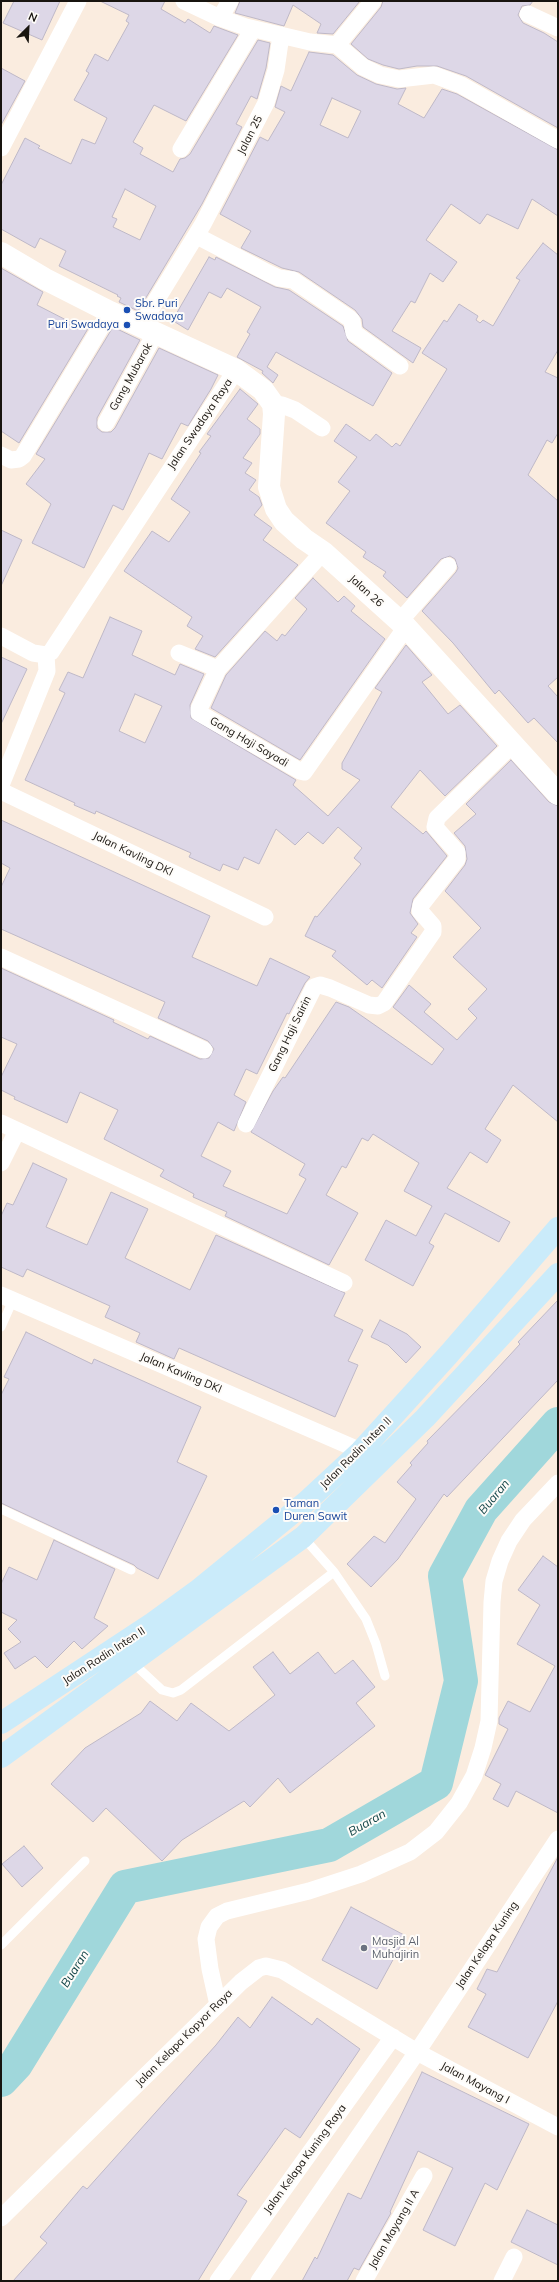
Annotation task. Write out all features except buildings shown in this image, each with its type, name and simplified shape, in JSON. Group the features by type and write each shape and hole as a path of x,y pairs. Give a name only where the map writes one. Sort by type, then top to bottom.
{"main road":[{"name":"Jalan Radin Inten II","path":"1,1723 154,1623 197,1591 306,1502 361,1451 449,1354 558,1228"},
{"name":"Jalan Radin Inten II","path":"1,1757 303,1537 425,1418 558,1274"}],"street":[{"path":"1,148 78,1"},
{"path":"184,1 220,18 253,29 310,42 337,45 363,67 380,75 399,79 434,75 461,85 558,140"},
{"path":"220,18 230,1"},
{"path":"337,45 373,1"},
{"path":"528,14 558,28"},
{"path":"181,149 253,29"},
{"name":"Jalan 25","path":"149,328 266,103 276,70 281,35"},
{"path":"197,236 268,273 293,280 349,318 352,321 354,333 400,366"},
{"name":"Jalan Swadaya Raya","path":"1,253 45,279 110,312 149,328 236,370 54,648 46,655"},
{"path":"1,455 11,460 19,459 23,456 110,312"},
{"name":"Gang Mubarok","path":"106,423 149,328"},
{"path":"236,370 263,390 273,404 282,405 295,410 322,428"},
{"name":"Jalan 26","path":"273,404 274,426 269,487 276,509 284,521 304,539 323,552 403,624 558,794"},
{"name":"Gang Haji Sayadi","path":"323,552 218,669 199,709 199,713 303,772 403,624"},
{"path":"403,624 448,566"},
{"path":"1,636 33,653 46,655 47,671 1,785"},
{"path":"179,652 218,669"},
{"name":"Gang Haji Sairin","path":"246,1124 314,987 320,985 330,988 369,1005 378,1006 384,1003 433,932 433,926 420,911 421,905 457,859 457,852 435,828 437,818 512,745"},
{"name":"Jalan Kavling DKI","path":"1,791 265,917"},
{"path":"1,957 204,1050"},
{"path":"1,1123 344,1283"},
{"path":"1,1163 17,1131"},
{"name":"Jalan Kavling DKI","path":"7,1298 361,1451"},
{"path":"218,2005 210,1969 206,1939 209,1927 217,1916 227,1911 308,1891 361,1874 410,1852 436,1832 459,1803 474,1776 483,1748 489,1721 492,1602 494,1581 500,1561 509,1541 523,1520 558,1483"},
{"name":"Jalan Kelapa Kuning","path":"417,2052 558,1839"},
{"name":"Jalan Kelapa Kopyor Raya","path":"1,2218 218,2005 259,1968 266,1966 274,1967 393,2037"},
{"name":"Jalan Mayang I","path":"393,2037 417,2052 558,2127"},
{"name":"Jalan Kelapa Kuning Raya","path":"218,2281 393,2037"},
{"path":"259,2281 417,2052"},
{"name":"Jalan Mayang II A","path":"364,2281 424,2176"},
{"path":"502,2281 514,2257"}],"lane":[{"path":"1,1327 7,1298"},
{"path":"1,1509 131,1570"},
{"path":"303,1537 334,1572 366,1619 376,1644 385,1676"},
{"path":"132,1662 162,1690 170,1693 178,1692 334,1572"},
{"path":"1,1945 85,1861"}],"waterway":[{"name":"Buaran","path":"1,2080 16,2064 125,1887 329,1845 436,1783 461,1681 445,1576 481,1510 558,1424"}],"place":[{"name":"Sbr. Puri Swadaya","path":"127,310"},
{"name":"Puri Swadaya","path":"127,325"},
{"name":"Taman Duren Sawit","path":"276,1510"},
{"name":"Masjid Al Muhajirin","path":"364,1948"}]}
